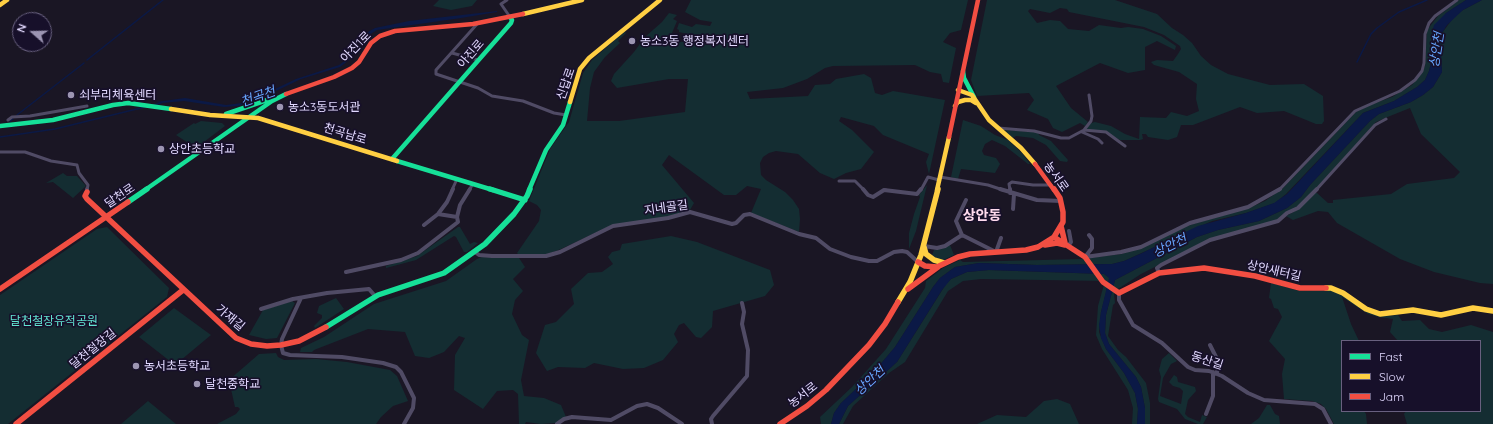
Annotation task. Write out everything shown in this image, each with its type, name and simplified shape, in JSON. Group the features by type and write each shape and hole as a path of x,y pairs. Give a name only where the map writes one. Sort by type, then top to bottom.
{"street":[{"path":"0,5 7,0"},
{"path":"507,0 501,4 510,17 582,0"},
{"name":"신답로","path":"525,200 546,150 562,127 579,71 603,46 660,0"},
{"name":"농서로","path":"780,424 807,406 846,370 881,329 904,293 924,246 978,0"},
{"path":"1086,258 1141,247 1190,223 1248,207 1277,192 1355,111 1400,91 1415,80 1422,71 1424,63 1425,34 1430,23 1436,16 1456,0"},
{"path":"506,29 523,14"},
{"name":"아진1로","path":"251,117 272,101 286,94 350,70 357,64 373,42 385,34 397,30 478,23 510,17"},
{"name":"아진로","path":"392,159 506,29 512,21 510,17"},
{"path":"478,23 435,73 494,96 523,101 554,113 566,115"},
{"path":"452,53 478,60"},
{"path":"963,67 964,78 977,103"},
{"name":"농서로","path":"958,90 970,94 984,115 1021,148 1052,185 1061,201 1063,212 1061,226"},
{"path":"215,116 236,111 286,94"},
{"path":"1083,131 1091,121 1092,116 1089,95"},
{"path":"954,107 962,100 969,100 977,103"},
{"name":"천곡남로","path":"0,126 53,120 117,104 136,104 215,116 261,118 525,200"},
{"path":"8,120 12,117 30,116 87,106"},
{"name":"달천로","path":"0,289 251,117"},
{"path":"1159,273 1157,268 1161,265 1210,240 1278,221 1287,213 1298,208 1308,199 1375,125 1386,119"},
{"path":"998,128 1038,132 1064,139 1083,131 1107,133 1126,146"},
{"path":"1083,131 1098,139 1102,143"},
{"name":"가재길","path":"0,152 25,152 51,161 77,165 79,173 88,185 85,196 86,200 107,217 183,290 236,338 257,345 281,345 299,341 313,335 375,296 444,274 475,252 501,228 525,200"},
{"path":"839,181 855,181 868,195 873,197 884,190 905,194 917,194 922,190 928,177 988,185 1012,194 1042,201 1061,201"},
{"path":"424,225 438,214 449,198 457,179"},
{"path":"1013,209 1012,194 1009,184 1012,182 1033,185 1052,185"},
{"path":"346,272 394,262 413,256 428,246 458,222 457,217 460,206 473,184"},
{"path":"966,200 956,221 962,235 996,252"},
{"name":"지네골길","path":"475,252 487,256 534,258 546,256 560,252 613,226 668,218 690,212 732,224 736,223 744,215 750,214 799,234 816,238 830,249 851,257 869,261 877,261 894,252 902,251 907,252 918,262"},
{"path":"438,214 457,217"},
{"path":"1061,226 1063,240 1068,246"},
{"path":"1043,246 1054,236 1061,226"},
{"path":"1068,246 1071,242 1069,231"},
{"path":"944,264 934,260 925,252 924,246 937,248 944,246 962,235"},
{"path":"1086,258 1092,248 1092,239 1089,235"},
{"path":"1054,236 1086,258 1103,282 1118,292"},
{"path":"996,252 1000,238"},
{"path":"918,262 929,267 944,264 970,254 1026,250 1057,243 1068,246"},
{"path":"904,293 910,287 944,264"},
{"name":"상안새터길","path":"1118,292 1159,273 1212,269 1255,276 1300,288 1330,288 1343,294 1366,309 1380,314 1414,310 1441,315 1473,308 1493,311"},
{"path":"261,309 285,301 327,293 368,289 371,290 375,296"},
{"name":"달천철장길","path":"16,424 183,290"},
{"name":"동산길","path":"1118,292 1118,298 1136,328 1162,343 1188,367 1215,373 1230,380 1248,393 1264,400 1311,403 1318,405 1324,409 1331,424"},
{"path":"301,298 285,331 281,345 282,352 285,354 342,357 387,364 396,367 401,372 414,398 413,408 404,424"},
{"path":"712,424 711,419 713,416 747,376 748,350 742,324 744,312 742,303"},
{"path":"1206,414 1213,396 1215,373 1218,361 1210,345"},
{"path":"557,424 564,419 572,417 611,420 637,406 646,404 658,408 682,424"}],"green space":[{"path":"439,0 477,0 472,6 451,10 433,6"},
{"path":"691,0 968,0 961,30 950,33 943,42 956,48 949,83 943,82 941,74 930,72 915,65 833,66 825,68 807,79 783,88 747,92 750,99 808,96 815,85 830,84 836,79 864,74 871,78 875,93 882,95 893,91 945,100 929,174 926,162 929,154 883,135 874,126 841,117 839,121 852,130 874,152 861,169 846,173 834,179 820,173 798,154 776,151 763,157 760,163 761,175 785,192 799,209 799,232 751,213 761,189 747,186 736,195 724,195 669,155 662,165 694,203 690,210 668,217 612,225 546,255 518,254 517,253 539,221 541,210 537,205 529,201 550,149 569,122 583,73 592,60 616,39 625,32 626,33 618,41 620,43 605,57 594,72 590,88 587,121 619,121 685,112 688,79 669,79 617,88 611,81 614,74 634,52 645,37 662,22 669,13 677,15 673,19 677,21 672,33 675,36 674,40 679,42 695,41 696,36 679,32 677,29 679,23 692,27 696,24 710,26 712,22 700,20 685,12"},
{"path":"987,0 1115,0 1157,14 1172,28 1192,43 1201,56 1211,65 1228,74 1270,85 1304,84 1323,96 1324,121 1322,124 1316,124 1284,111 1257,113 1240,107 1193,125 1181,125 1177,137 1168,140 1148,137 1146,134 1142,134 1143,139 1140,140 1120,140 1106,132 1086,129 1091,123 1095,122 1111,126 1125,134 1139,139 1140,117 1166,118 1171,112 1187,116 1199,111 1196,99 1197,84 1179,72 1154,65 1151,62 1157,60 1173,61 1181,49 1180,46 1164,35 1144,27 1069,12 1067,9 1060,8 1050,13 1030,9 1028,11 1037,23 1050,20 1060,21 1068,29 1089,31 1099,25 1143,29 1161,36 1176,46 1175,50 1157,41 1145,47 1145,70 1128,73 1100,63 1056,86 1071,108 1088,122 1085,126 1080,123 1062,132 1053,128 1048,119 1027,110 1034,100 1029,93 977,96 971,80"},
{"path":"1459,0 1466,0 1446,13 1431,43 1431,63 1425,80 1417,87 1394,101 1363,113 1286,194 1275,203 1246,213 1212,221 1124,261 1112,264 1037,265 979,263 955,267 940,278 933,287 895,347 873,373 841,403 834,413 831,424 821,424 820,417 852,387 886,349 925,288 926,281 943,268 960,260 963,262 1081,259 1122,254 1190,225 1249,208 1265,201 1283,188 1356,112 1367,106 1392,97 1412,85 1425,66 1427,30 1438,16"},
{"path":"1482,0 1493,0 1493,284 1480,283 1434,272 1400,259 1337,223 1328,212 1318,211 1293,220 1286,216 1299,209 1315,193 1317,193 1328,203 1333,203 1333,200 1391,194 1407,184 1454,178 1460,172 1421,134 1410,108 1385,118 1376,122 1308,198 1297,208 1286,212 1277,220 1262,226 1212,238 1141,274 1118,289 1114,294 1115,303 1113,305 1108,336 1146,383 1150,403 1150,424 1145,424 1145,408 1141,387 1136,377 1109,344 1105,333 1106,315 1115,280 1197,237 1218,230 1259,221 1287,208 1301,197 1310,185 1370,121 1379,114 1411,102 1433,87 1442,72 1440,41 1442,33 1454,17 1463,10"},
{"path":"963,120 981,126 995,135 1008,140 1023,154 1030,164 1005,146 992,140 985,144 982,151 984,155 996,158 1000,164 995,173 961,169 958,179 951,177"},
{"path":"201,121 222,123 225,126 196,148 176,135 194,123 195,124"},
{"path":"1004,130 1038,132 1039,135 1051,141 1068,160 1067,162 1060,161 1046,145 1033,138 1016,136 1013,138"},
{"path":"63,173 67,176 77,176 86,186 73,198 53,182 46,183"},
{"path":"927,185 916,231 909,249 909,233 920,197 919,195"},
{"name":"달천철장유적공원","path":"107,227 169,288 167,297 8,424 0,424 0,295 97,229"},
{"path":"460,227 470,244 474,242 478,243 467,252 464,252 454,236 416,260 386,268 386,266 417,256"},
{"path":"671,236 697,242 770,270 774,285 765,296 713,311 712,327 701,338 696,337 684,323 679,325 674,334 678,342 663,360 644,368 623,369 594,363 585,368 558,367 547,371 536,353 545,325 556,322 574,304 571,289 588,273 602,272 613,264 608,257 612,252 620,250 622,244"},
{"path":"950,245 954,255 943,260 938,260 932,255 934,250"},
{"path":"482,257 519,258 525,267 513,279 523,291 515,300 512,314 522,335 529,340 521,380 524,396 544,398 561,405 566,417 556,423 541,424 526,422 525,424 519,424 518,394 513,390 497,391 483,409 454,390 455,355 465,338 459,336 444,352 429,358 415,356 405,332 368,329 312,352 300,352 301,348 324,337 374,304 446,281"},
{"path":"989,270 1104,274 1110,278 1101,312 1099,332 1106,349 1124,373 1135,393 1138,409 1137,424 1132,424 1133,408 1128,390 1102,349 1096,335 1098,306 1105,281 981,279 963,281 948,291 905,362 889,373 853,406 843,424 839,424 848,406 897,362 946,284 951,279 967,272"},
{"path":"1271,283 1300,291 1325,289 1334,291 1384,316 1398,315 1402,321 1420,320 1429,329 1442,332 1471,325 1493,332 1493,424 1407,424 1404,414 1405,412 1481,412 1481,340 1397,340 1390,332 1393,319 1368,314 1342,297 1351,324 1359,340 1341,340 1341,412 1365,412 1367,424 1334,424 1326,409 1321,404 1312,401 1284,399 1282,374 1285,359 1269,341 1282,317 1278,309 1274,308 1271,299 1269,298"},
{"path":"336,298 344,309 315,328 314,326 322,318 322,315 317,313 319,306"},
{"path":"292,301 295,303 277,338 266,339 249,335 263,310"},
{"path":"174,308 211,335 175,365 139,337"},
{"path":"276,353 278,357 284,360 316,359 347,362 390,370 397,376 408,401 393,406 376,424 217,424 236,414 240,409 235,407 229,380 259,354"},
{"path":"1169,353 1177,361 1171,364 1163,378 1160,396 1181,404 1183,391 1180,388 1173,386 1169,382 1174,375 1177,377 1178,382 1195,387 1196,391 1188,400 1185,414 1188,417 1200,422 1202,415 1207,417 1203,424 1198,424 1185,419 1177,409 1159,402 1158,399 1161,377 1159,370 1162,359"},
{"path":"1057,399 1070,404 1079,424 977,424 997,415 1026,417 1044,401"},
{"path":"148,401 176,424 121,424"},
{"path":"1267,405 1270,405 1275,414 1279,416 1280,424 1251,424 1259,418"}],"water":[{"name":"상안천","path":"1466,0 1482,0 1463,10 1447,25 1442,33 1440,41 1442,72 1433,87 1411,102 1379,114 1370,121 1310,185 1301,197 1287,208 1259,221 1218,230 1197,237 1115,280 1106,315 1105,333 1109,344 1136,377 1141,387 1145,408 1145,424 1137,424 1138,409 1135,393 1124,373 1106,349 1101,338 1099,325 1109,278 1104,274 989,270 967,272 951,279 942,290 897,362 848,406 839,424 831,424 834,413 841,403 873,373 895,347 933,287 940,278 955,267 979,263 1037,265 1112,264 1124,261 1140,254 1198,226 1246,213 1274,203 1287,194 1363,113 1394,101 1417,87 1425,80 1431,63 1432,33 1434,25 1446,13"},
{"name":"천곡천","path":"497,11 461,18 377,30 359,41 349,60 340,67 301,79 255,101 238,106 224,107 184,101 162,103 156,102 185,98 226,105 242,103 296,79 339,65 346,60 352,45 359,37 375,28 409,21"}],"waterway":[{"path":"87,60 163,0"},
{"path":"1357,62 1371,34 1377,28 1399,12 1427,0"},
{"path":"17,115 84,63"},
{"name":"천곡천","path":"153,105 161,103"},
{"name":"천곡천","path":"0,137 55,129 145,107"}],"traffic: fast":[{"path":"392,159 511,23 512,20 510,17"},
{"path":"963,71 964,78 974,97"},
{"path":"128,202 230,132 272,101 286,94"},
{"path":"226,114 273,98"},
{"path":"326,327 378,295 444,273 485,244 514,214 527,196 546,150 563,125 570,102"},
{"path":"0,126 53,120 113,105 128,103 171,109"},
{"path":"397,161 525,200"}],"traffic: slow":[{"path":"0,5 7,0"},
{"path":"523,14 582,0"},
{"path":"570,102 580,69 589,58 660,0"},
{"path":"958,90 972,95 989,120 1021,148 1035,164"},
{"path":"955,106 958,102 965,100 971,100 976,103"},
{"path":"171,109 210,115 258,118 397,161"},
{"path":"898,302 910,282 921,255 929,228 949,137"},
{"path":"924,247 926,254 934,260 944,263"},
{"path":"1326,288 1331,288 1343,293 1366,309 1380,314 1413,310 1441,315 1473,308 1493,311"}],"traffic: jam":[{"path":"949,137 978,0"},
{"path":"286,94 334,77 352,68 359,62 371,43 380,36 395,31 473,24 523,14"},
{"path":"918,262 925,266 937,267 958,257 970,254 1026,250 1038,247 1054,237 1063,222 1063,212 1060,198 1035,164"},
{"path":"87,192 85,196 87,199 236,338 251,344 267,346 281,345 299,341 326,327"},
{"path":"0,289 128,202"},
{"path":"1061,226 1065,243"},
{"path":"1054,237 1085,257 1103,282 1119,293 1159,273 1204,268 1255,276 1300,288 1326,288"},
{"path":"1045,245 1057,243 1065,245"},
{"path":"908,289 938,267"},
{"path":"16,424 183,290"},
{"path":"780,424 807,406 826,390 869,345 885,324 898,302"}],"place":[{"name":"농소3동 행정복지센터","path":"632,41"},
{"name":"쇠부리체육센터","path":"71,95"},
{"name":"농소3동도서관","path":"280,107"},
{"name":"상안초등학교","path":"161,149"},
{"name":"농서초등학교","path":"136,366"},
{"name":"달천중학교","path":"197,384"}],"district":[{"name":"상안동","path":"982,216"}]}
